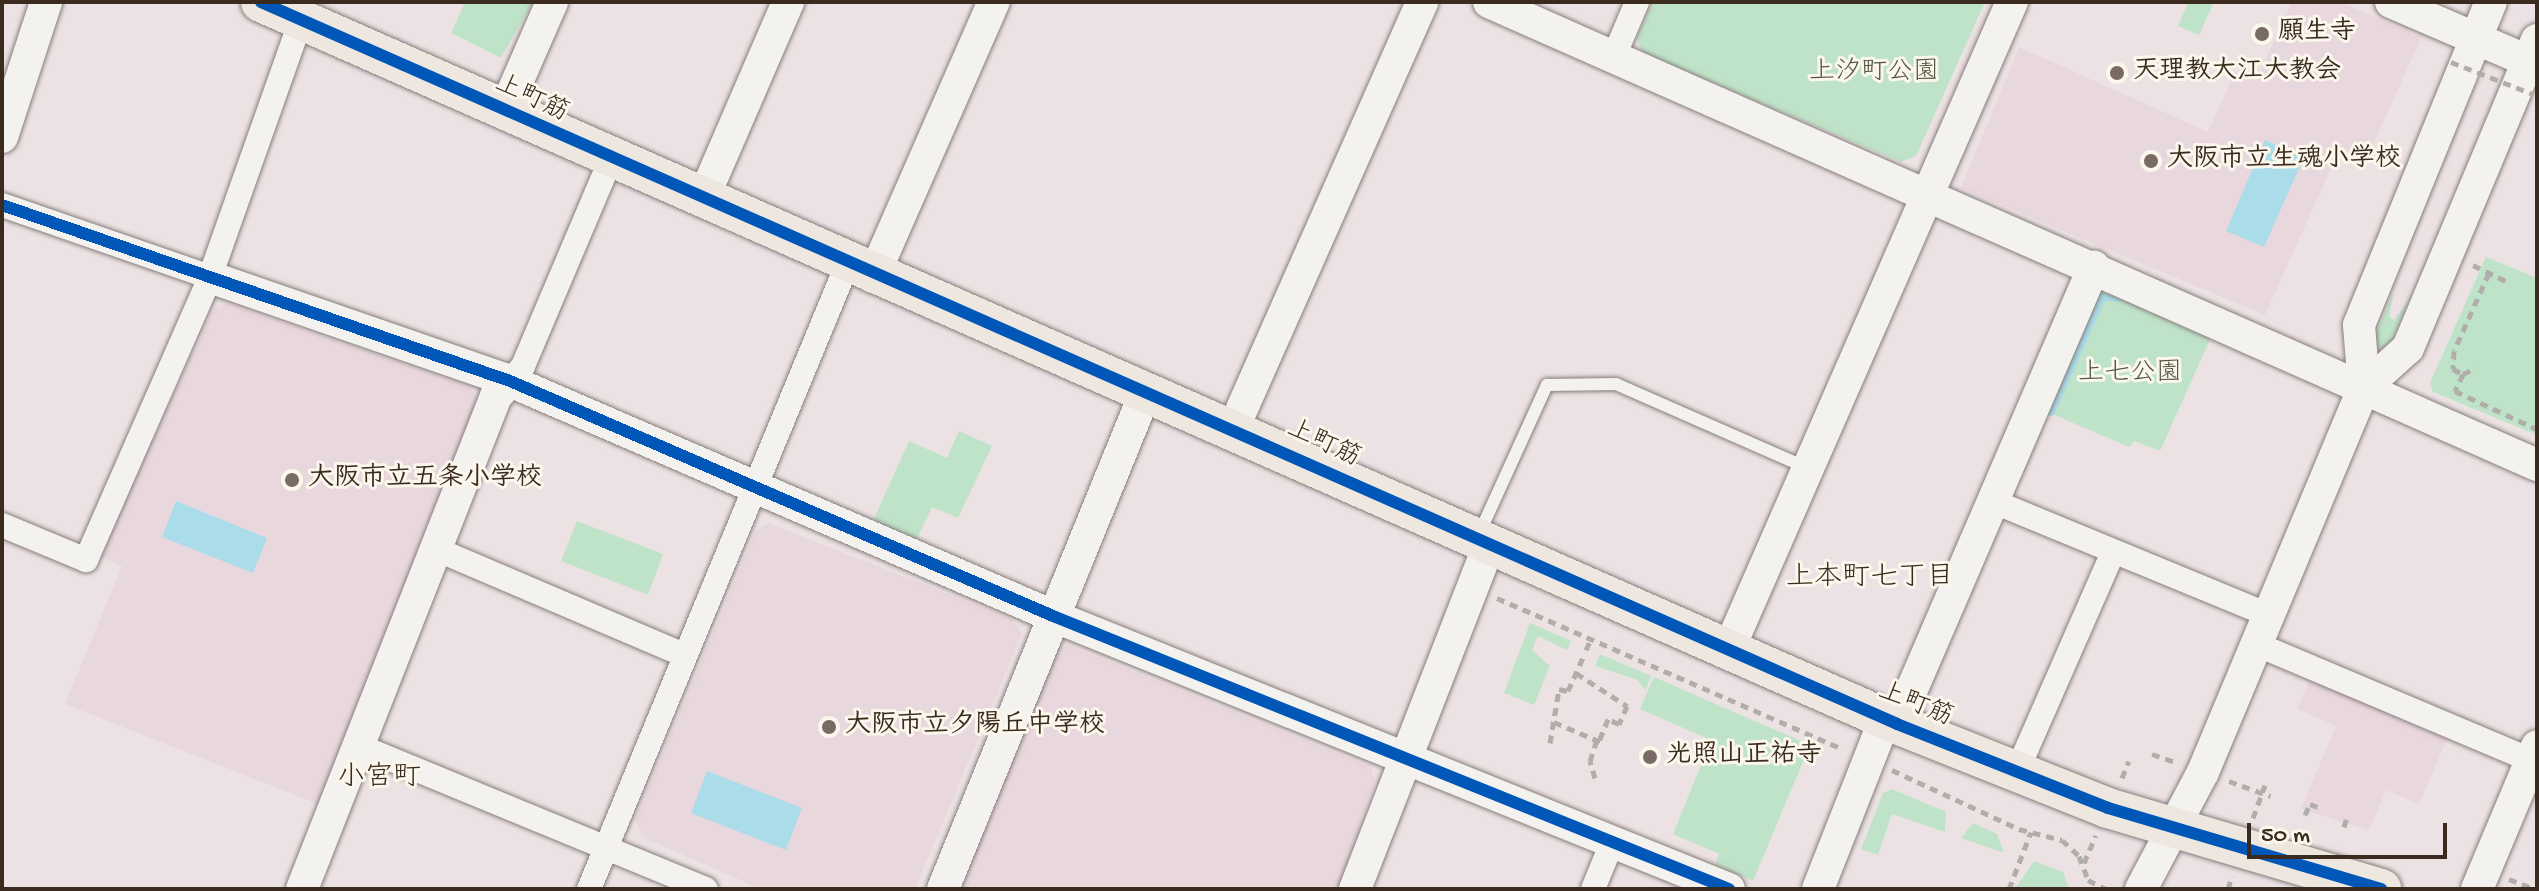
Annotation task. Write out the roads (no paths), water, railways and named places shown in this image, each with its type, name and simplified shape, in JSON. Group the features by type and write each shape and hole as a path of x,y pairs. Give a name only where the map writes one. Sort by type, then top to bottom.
{"main road":[{"name":"上町筋","path":"261,2 305,11 504,112 610,161 1233,429 1482,543 1891,721 2017,771 2176,826 2381,889"}],"street":[{"path":"2,137 46,2"},
{"path":"504,112 552,2"},
{"path":"702,201 788,2"},
{"path":"589,889 750,487 994,2"},
{"path":"1233,429 1422,2"},
{"path":"1489,2 2537,465"},
{"path":"1614,56 1637,2"},
{"path":"1728,651 2012,2"},
{"path":"2141,889 2176,826 2364,388 2408,348 2534,65 2391,2"},
{"path":"2364,388 2359,325 2491,2"},
{"path":"2,525 86,560 210,277 305,11"},
{"path":"302,889 438,550 496,396 523,366 610,161"},
{"path":"2,205 510,381 1053,616 1729,889"},
{"path":"1818,889 1867,760 1891,721 1992,501 2094,267"},
{"path":"943,889 1146,391"},
{"path":"1992,501 2113,552 2262,630 2534,753 2492,883"},
{"path":"1355,889 1406,759 1482,543"},
{"path":"438,550 682,654"},
{"path":"2017,771 2113,552"},
{"path":"359,746 606,843 706,889"},
{"path":"1593,889 1612,843"}],"lane":[{"path":"1482,543 1547,385 1616,384 1808,468"}],"water":[{"path":"2265,140 2304,157 2264,247 2226,231"},
{"path":"176,501 267,538 253,573 162,537"},
{"path":"707,771 802,808 786,850 691,813"}],"waterway":[{"path":"2051,412 2102,297 2121,298"}],"place":[{"name":"願生寺","path":"2262,34"},
{"name":"天理教大江大教会","path":"2117,73"},
{"name":"大阪市立生魂小学校","path":"2151,161"},
{"name":"大阪市立五条小学校","path":"292,480"},
{"name":"大阪市立夕陽丘中学校","path":"829,727"},
{"name":"光照山正祐寺","path":"1650,757"}],"district":[{"name":"上本町七丁目","path":"1870,579"},
{"name":"小宮町","path":"379,779"}],"park label":[{"name":"上汐町公園","path":"1874,74"},
{"name":"上七公園","path":"2130,375"}]}
